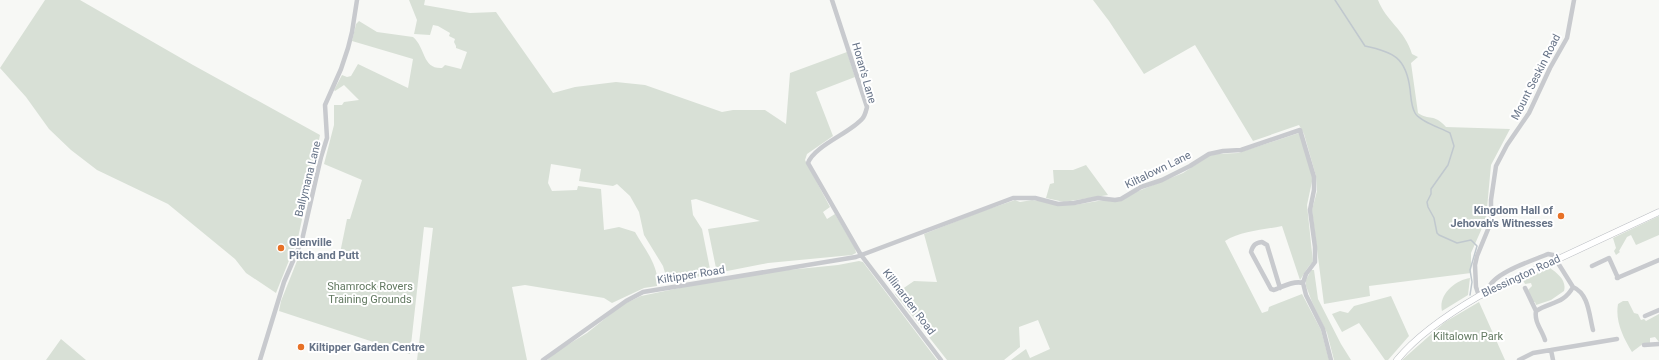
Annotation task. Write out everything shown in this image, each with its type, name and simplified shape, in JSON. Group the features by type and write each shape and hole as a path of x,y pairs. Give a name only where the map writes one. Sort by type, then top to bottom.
{"main road":[{"name":"Blessington Road","path":"1397,360 1404,351 1452,312 1479,296 1659,212"}],"street":[{"name":"Ballymana Lane","path":"260,360 284,282 302,240 321,157 327,138 325,105 341,69 348,48 357,0"},
{"name":"Horan's Lane","path":"832,0 867,107 863,118 824,146 812,156 808,163 861,256"},
{"name":"Mount Seskin Road","path":"1479,296 1476,287 1475,265 1477,256 1491,222 1491,200 1496,166 1507,144 1529,113 1550,68 1567,38 1574,0"},
{"name":"Kiltalown Lane","path":"861,256 1013,198 1035,198 1058,204 1074,203 1098,198 1121,199 1141,187 1162,180 1190,166 1209,154 1223,151 1241,150 1300,130 1314,177 1314,190 1310,210 1315,247 1315,262 1306,274 1303,283"},
{"path":"1280,288 1267,245 1262,242 1256,243 1251,252 1271,289 1274,290 1280,288 1291,284 1300,282 1303,283 1306,295 1323,329 1331,360"},
{"path":"1490,290 1490,284 1500,276 1548,254 1553,255 1573,287 1585,297 1593,330"},
{"name":"Kiltipper Road","path":"543,360 626,301 643,292 794,266 840,261 861,256"},
{"name":"Killinarden Road","path":"861,256 941,360"},
{"path":"1592,266 1609,258 1618,278 1659,260"},
{"path":"1536,312 1556,304 1564,298 1573,287"},
{"path":"1525,288 1536,312 1535,316 1537,323 1545,340"},
{"path":"1645,316 1659,310"},
{"path":"1519,360 1533,353 1617,339"},
{"path":"1644,345 1659,344"},
{"path":"1551,350 1553,360"}],"green space":[{"path":"45,0 80,0 193,65 320,135 298,238 276,293 246,273 235,259 168,204 97,170 71,150 49,129 26,97 0,68"},
{"name":"Shamrock Rovers Training Grounds","path":"409,0 425,0 424,5 470,13 496,12 553,93 575,87 616,82 645,85 722,112 733,110 765,110 786,124 790,73 847,52 855,77 816,92 833,136 807,154 805,160 830,207 823,212 827,219 835,214 855,248 856,253 852,255 768,263 717,273 708,229 760,221 696,199 691,200 693,215 702,229 711,274 668,283 663,266 644,235 639,212 630,196 617,184 613,186 579,181 581,169 551,164 548,183 552,191 577,190 578,186 601,189 604,230 619,227 635,232 654,265 657,286 644,288 612,303 604,298 525,285 512,287 527,360 417,360 433,228 424,227 410,354 279,311 281,301 299,256 339,258 347,219 350,219 362,180 324,164 334,125 334,105 342,105 344,102 359,100 344,85 335,91 334,90 342,75 347,77 351,76 358,64 408,88 413,59 352,41 356,24 359,21 377,32 413,37 420,47 427,62 431,65 442,68 445,65 461,69 467,52 456,48 454,42 455,39 449,36 450,33 438,26 433,25 430,35 414,34 417,20"},
{"path":"1093,0 1378,0 1381,7 1405,38 1412,54 1418,57 1411,63 1418,113 1425,117 1438,120 1446,127 1510,129 1491,165 1486,219 1471,253 1471,273 1369,286 1370,296 1324,304 1312,210 1317,191 1316,176 1304,134 1299,125 1253,141 1195,45 1144,74 1109,21"},
{"path":"1302,132 1313,177 1307,205 1313,262 1300,280 1282,226 1245,233 1225,241 1262,313 1268,311 1269,307 1302,294 1321,330 1329,360 1011,360 1026,349 1030,358 1050,349 1038,320 1019,327 1020,347 1004,360 947,360 895,294 914,281 937,282 924,234 1015,200 1020,202 1032,200 1074,205 1104,200 1121,201 1136,192 1183,173 1209,156 1238,153"},
{"path":"1086,165 1108,195 1064,202 1046,198 1050,184 1054,183 1053,170 1073,170"},
{"path":"1659,216 1659,235 1636,245 1631,235 1627,237 1619,251 1620,252 1616,255 1614,251 1616,248 1613,238"},
{"path":"859,261 863,262 937,360 547,360 559,350 587,333 622,305 641,296 718,280"},
{"path":"1550,268 1563,280 1565,287 1564,291 1551,300 1536,305 1535,302 1533,302 1528,290 1532,286 1531,283 1525,284 1523,280"},
{"path":"1311,270 1314,270 1318,299 1351,360 1334,360 1327,333 1306,286 1306,280"},
{"path":"1470,278 1468,295 1442,311 1441,305 1445,294 1449,289 1464,279"},
{"path":"1391,296 1409,336 1388,360 1385,360 1359,323 1342,332 1332,314 1340,311 1348,313 1354,306"},
{"path":"1623,301 1628,301 1634,313 1638,314 1641,320 1644,319 1646,321 1659,314 1659,342 1655,337 1650,338 1650,343 1644,343 1632,352 1623,335 1619,323 1617,310 1618,304"},
{"name":"Kiltalown Park","path":"1479,302 1505,360 1402,360 1445,322"},
{"path":"61,339 86,360 46,360"}],"waterway":[{"path":"1335,0 1365,46 1391,54 1402,63 1408,78 1411,101 1417,116 1425,122 1450,133 1454,146 1448,165 1431,189 1431,194 1427,202 1439,235 1457,243 1471,240 1477,246 1470,270 1472,282 1470,295"}],"place":[{"name":"Kingdom Hall of Jehovah's Witnesses","path":"1561,216"},
{"name":"Glenville Pitch and Putt","path":"281,248"},
{"name":"Kiltipper Garden Centre","path":"301,347"}]}
